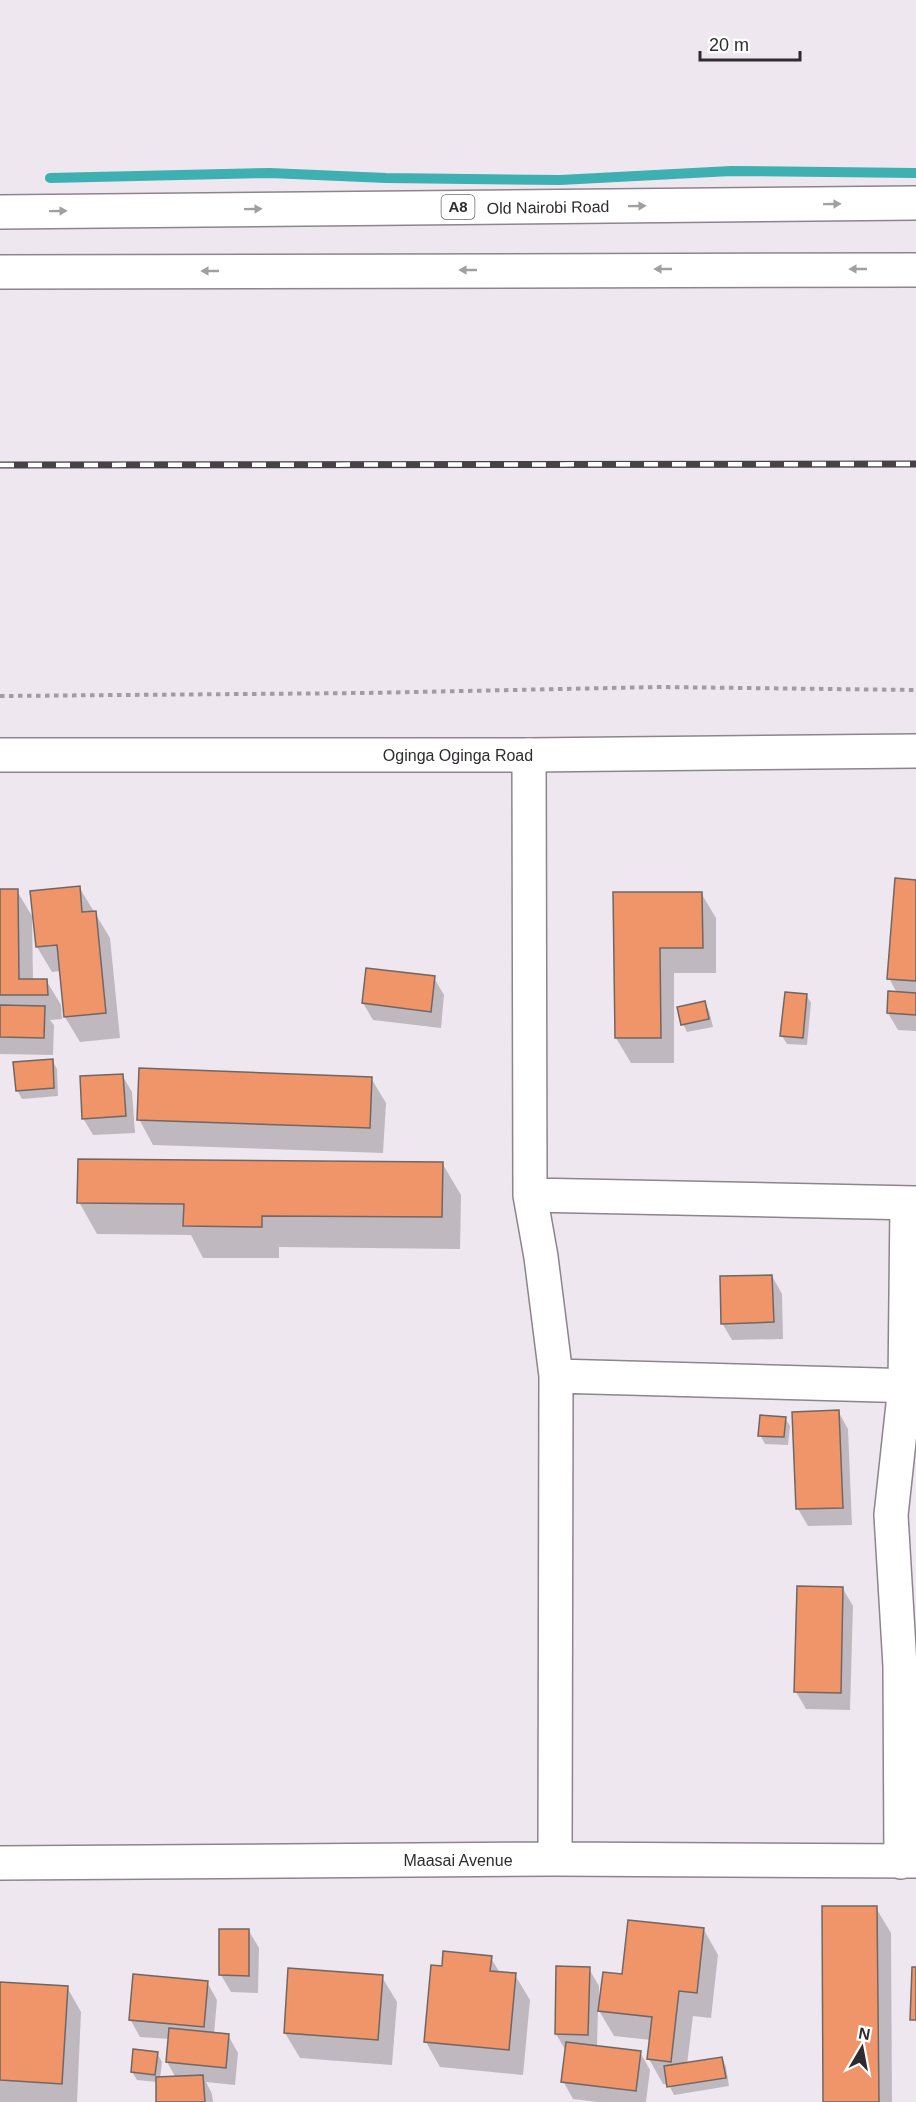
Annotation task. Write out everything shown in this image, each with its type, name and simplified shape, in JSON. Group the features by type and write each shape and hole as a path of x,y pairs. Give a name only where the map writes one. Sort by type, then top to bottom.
{"main road":[{"name":"Old Nairobi Road","path":"0,212 916,203"},
{"path":"0,272 916,270"},
{"name":"Oginga Oginga Road","path":"0,755 529,755 916,751"},
{"path":"529,755 530,1195 541,1257 556,1376 555,1859"},
{"path":"530,1195 911,1203 911,1386 891,1515 909,1862"},
{"path":"556,1376 911,1386"},
{"name":"Maasai Avenue","path":"0,1863 555,1859 909,1862"}],"path":[{"path":"0,696 378,693 659,687 916,690"}],"building":[{"path":"895,878 916,880 916,981 887,979"},
{"path":"80,886 82,912 96,911 106,1013 64,1017 57,945 36,947 30,891"},
{"path":"0,889 18,889 19,979 47,979 48,995 0,995"},
{"path":"613,892 702,892 703,948 660,948 661,1038 615,1038"},
{"path":"366,968 435,976 431,1012 362,1003"},
{"path":"888,991 916,993 916,1015 887,1013"},
{"path":"785,992 807,994 803,1038 780,1036"},
{"path":"705,1001 709,1019 681,1025 677,1007"},
{"path":"0,1005 45,1006 44,1038 0,1037"},
{"path":"53,1059 54,1088 16,1091 13,1062"},
{"path":"139,1068 372,1077 370,1128 137,1120"},
{"path":"123,1074 126,1116 82,1119 80,1076"},
{"path":"78,1159 443,1162 442,1217 262,1216 262,1227 183,1226 184,1204 77,1203"},
{"path":"772,1275 774,1322 721,1324 720,1276"},
{"path":"839,1410 843,1508 796,1509 792,1412"},
{"path":"760,1415 786,1417 784,1437 758,1436"},
{"path":"797,1586 843,1587 841,1693 794,1692"},
{"path":"822,1906 877,1906 879,2102 823,2102"},
{"path":"628,1920 704,1928 697,1993 679,1991 671,2062 647,2059 652,2017 598,2011 603,1972 622,1974"},
{"path":"219,1929 249,1929 249,1976 219,1975"},
{"path":"443,1951 492,1956 490,1971 516,1973 509,2050 424,2042 431,1965 442,1966"},
{"path":"556,1966 590,1967 588,2035 555,2034"},
{"path":"912,1967 916,1967 916,2020 910,2020"},
{"path":"288,1968 383,1975 378,2040 284,2033"},
{"path":"133,1974 208,1981 204,2027 129,2020"},
{"path":"0,1982 68,1986 62,2084 0,2080"},
{"path":"169,2028 229,2034 226,2068 166,2062"},
{"path":"566,2042 641,2051 636,2091 561,2082"},
{"path":"133,2049 158,2052 155,2075 131,2072"},
{"path":"722,2057 726,2078 667,2087 664,2066"},
{"path":"203,2075 205,2102 156,2102 156,2077"}],"waterway":[{"path":"50,178 270,173 386,178 560,180 731,171 916,173"}],"railway":[{"path":"0,465 916,464"}]}
